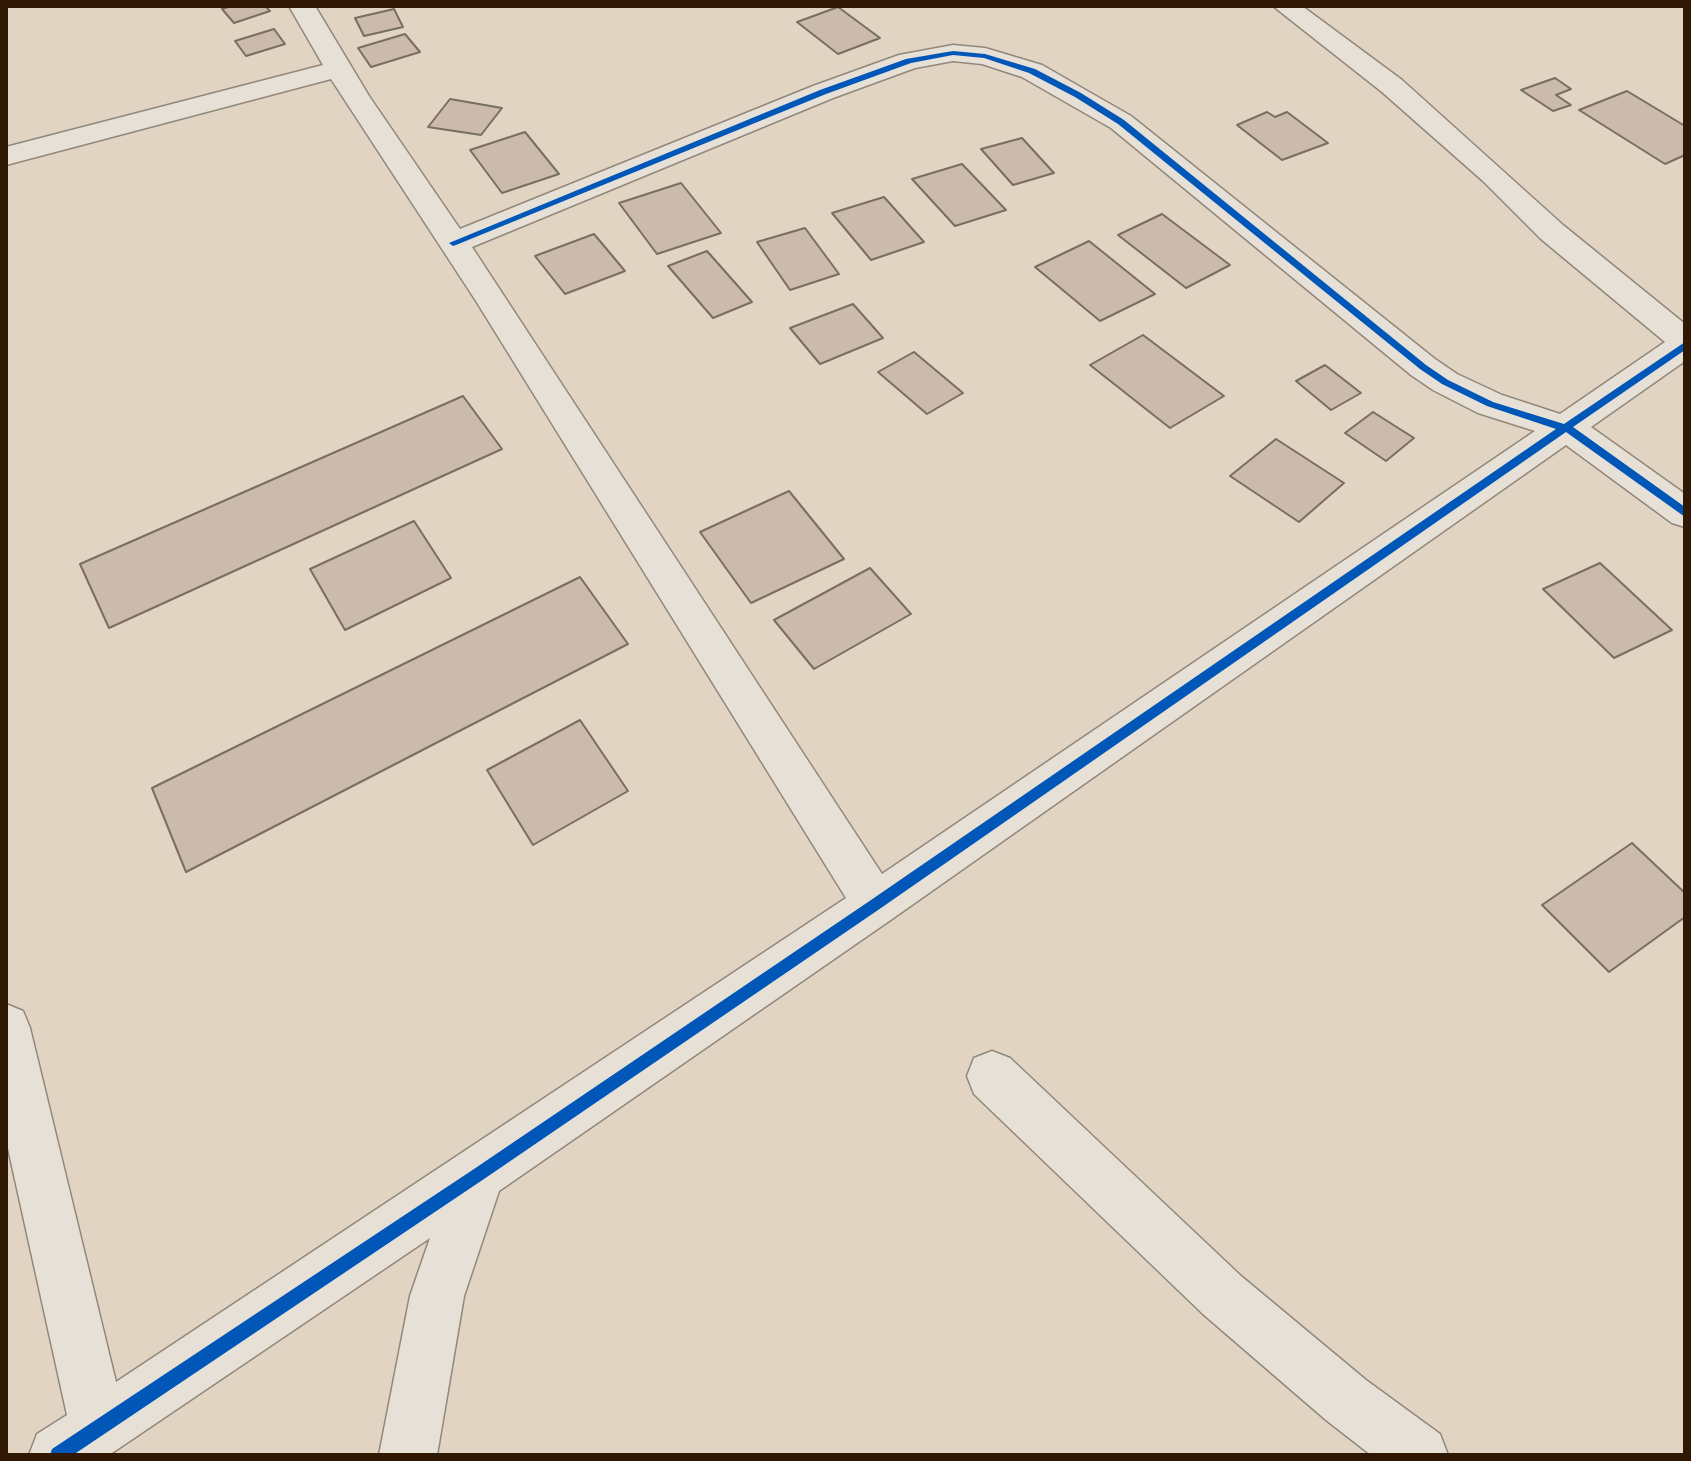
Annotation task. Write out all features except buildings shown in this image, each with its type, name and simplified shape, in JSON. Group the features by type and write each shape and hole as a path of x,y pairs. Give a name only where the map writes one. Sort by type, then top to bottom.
{"street":[{"path":"302,6 339,69 876,904"},
{"path":"6,1028 78,1441 876,904 1568,429 1685,343 1552,232 1392,86 1286,6"},
{"path":"453,243 823,92 909,61 953,53 985,56 1032,71 1121,122 1445,382 1490,404 1568,429 1685,513"},
{"path":"6,156 339,69"},
{"path":"992,1076 1222,1295 1346,1400 1419,1455"},
{"path":"408,1455 437,1296 479,1174"},
{"path":"1346,1400 1379,1455"}],"cycle path":[{"path":"453,243 823,92 909,61 953,53 985,56 1032,71 1121,122 1445,382 1490,404 1568,429 1685,513"},
{"path":"58,1455 876,904 1685,345"}]}
